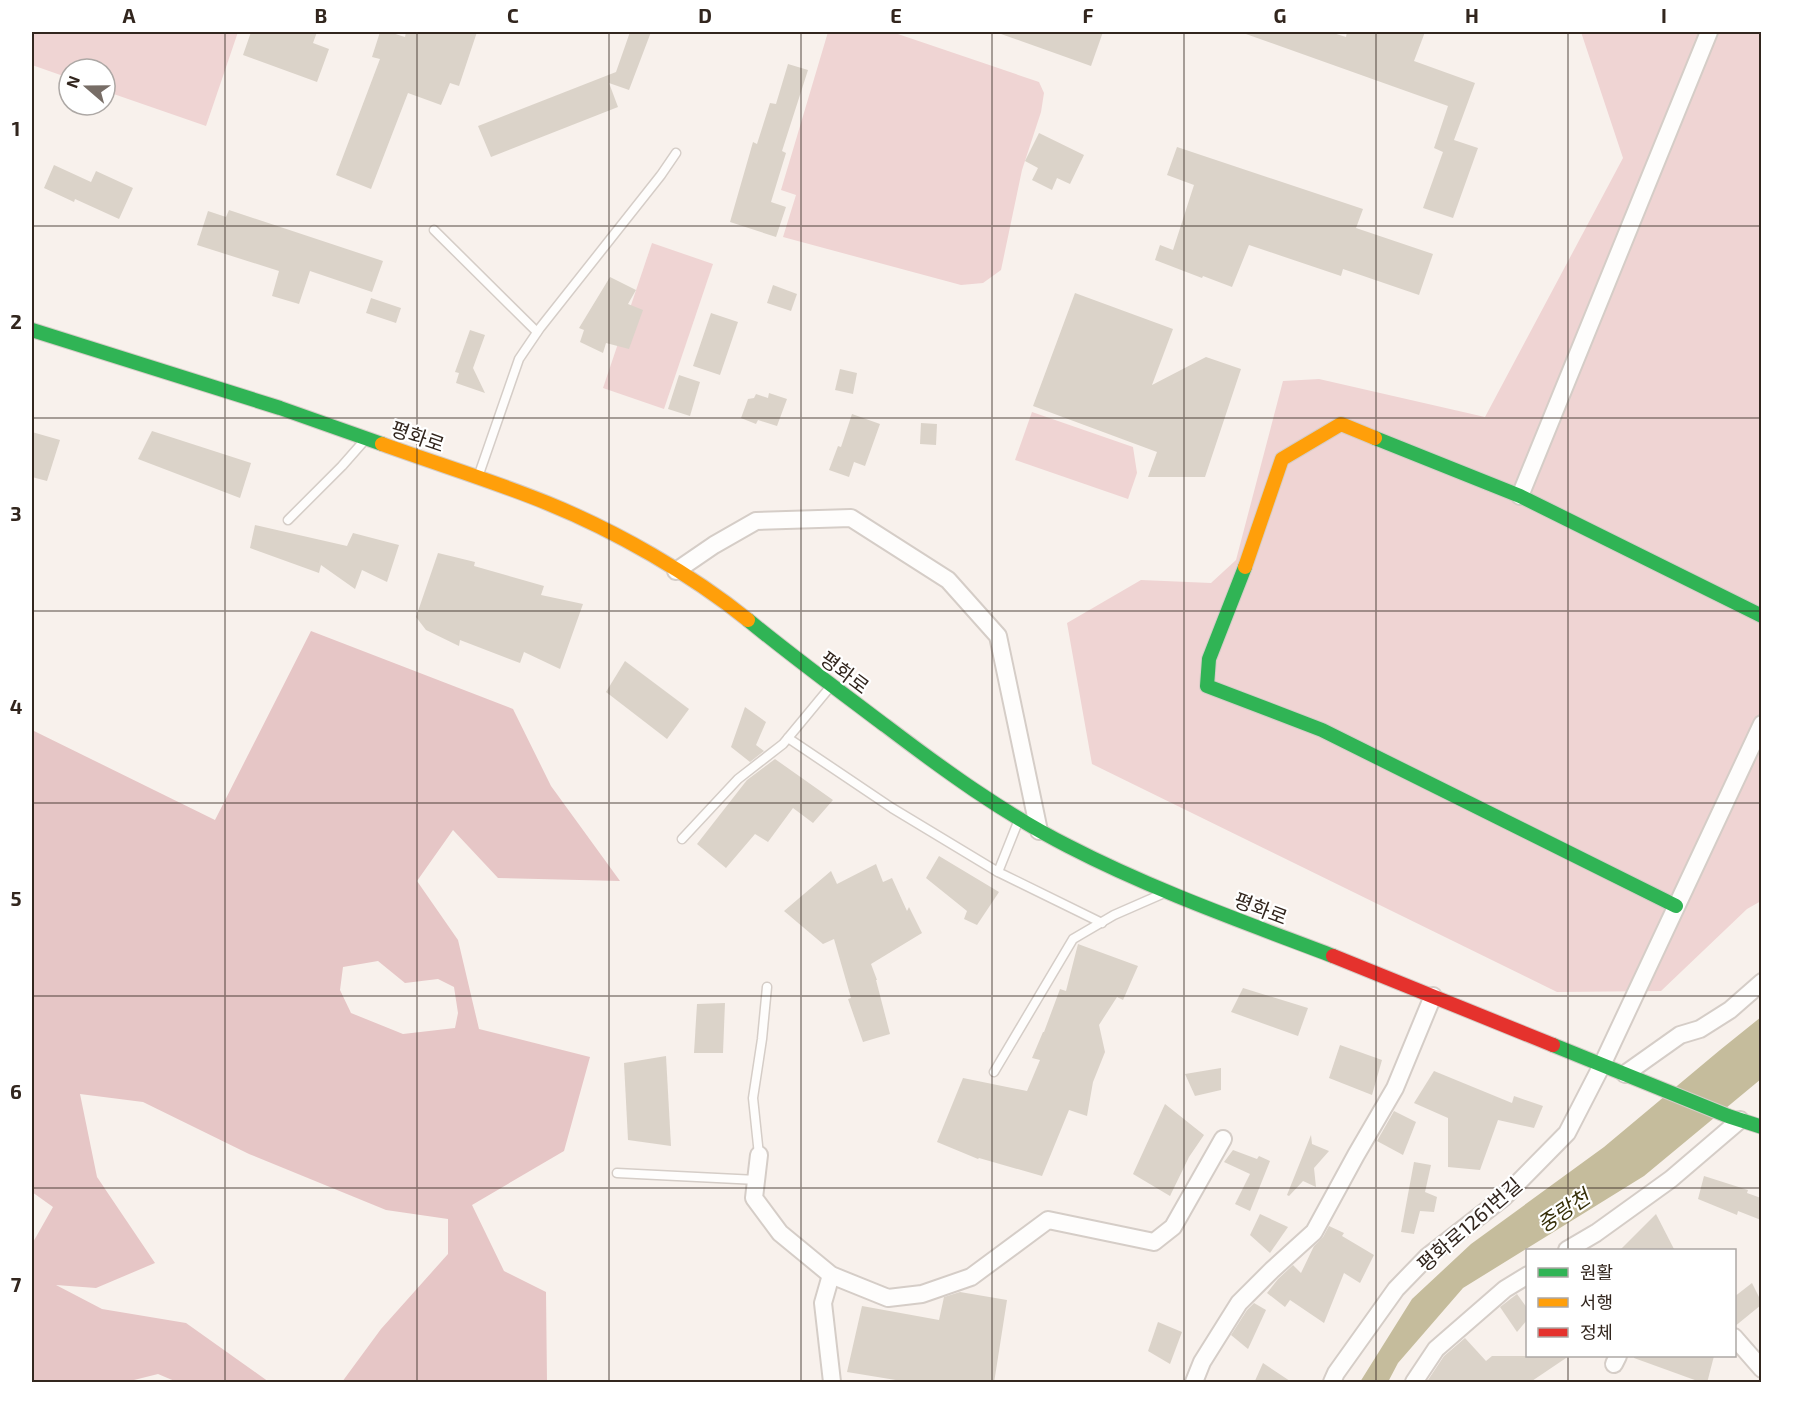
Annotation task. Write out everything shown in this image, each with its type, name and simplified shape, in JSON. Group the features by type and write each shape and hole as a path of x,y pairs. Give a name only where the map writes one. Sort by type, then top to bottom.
{"main road":[{"name":"평화로","path":"32,330 280,408 547,502 619,537 737,611 952,776 1019,819 1067,846 1168,892 1734,1118"},
{"path":"1676,906 1322,730 1207,686 1209,659 1242,577 1282,459 1341,424 1520,496 1761,616"},
{"path":"1734,1118 1761,1127"}],"street":[{"path":"1520,496 1709,32"},
{"path":"676,571 714,545 756,521 851,518 948,580 998,636 1040,831"},
{"name":"평화로1261번길","path":"1332,1383 1336,1373 1396,1289 1427,1257 1504,1197 1567,1133 1602,1065 1761,724"},
{"path":"1625,1074 1680,1035 1700,1029 1730,1010 1761,982"},
{"path":"1194,1383 1202,1362 1239,1303 1314,1232 1395,1088 1433,996"},
{"path":"1580,1248 1671,1179 1734,1118"},
{"path":"759,1155 754,1198 780,1233 831,1275 888,1298 922,1294 971,1277 1048,1220 1154,1242 1173,1227 1223,1139"},
{"path":"831,1275 824,1303 832,1383"},
{"path":"1414,1383 1436,1348 1505,1289 1526,1276"},
{"path":"1736,1339 1761,1369"}],"lane":[{"path":"478,477 519,359 537,332 676,153"},
{"path":"434,230 537,332"},
{"path":"288,520 342,466 366,438"},
{"path":"682,839 738,779 783,744 831,685"},
{"path":"788,738 892,808 998,872 1102,922"},
{"path":"998,872 1019,819"},
{"path":"994,1072 1073,939 1114,915 1168,892"},
{"path":"759,1155 753,1098 767,987"},
{"path":"617,1173 757,1180"}],"shaded area":[{"path":"32,32 238,32 206,126 117,95 117,57 57,57 57,74 32,65"},
{"path":"828,32 892,32 1039,82 1044,93 1041,112 1022,170 1001,270 983,283 961,285 783,237 796,195 781,190"},
{"path":"1581,32 1761,32 1761,901 1747,909 1661,991 1557,992 1092,764 1067,623 1141,580 1211,583 1236,560 1283,381 1319,379 1485,417 1623,158"},
{"path":"652,243 713,264 664,409 603,388"},
{"path":"1032,412 1133,447 1137,473 1128,499 1015,460"},
{"path":"311,631 513,709 551,786 620,881 498,878 453,830 417,881 458,940 479,1029 590,1057 564,1151 472,1205 504,1271 546,1292 547,1382 342,1382 381,1329 448,1254 448,1219 386,1210 249,1154 143,1102 80,1094 97,1177 155,1263 96,1288 56,1285 102,1309 186,1323 269,1382 177,1382 158,1374 126,1382 32,1382 32,1244 53,1207 32,1192 32,730 215,820","holes":["378,961 405,983 438,979 454,987 458,1013 455,1028 403,1034 351,1013 340,990 343,967"]}],"water":[{"name":"중랑천","path":"1761,1017 1761,1079 1644,1176 1463,1288 1398,1363 1388,1382 1360,1382 1412,1299 1471,1244 1604,1147"}],"building":[{"path":"251,32 317,32 313,43 329,49 317,82 243,55"},
{"path":"380,32 405,37 406,32 477,32 459,86 450,83 441,105 408,93 371,189 336,175 380,59 372,57"},
{"path":"630,32 651,32 629,90 609,83 618,107 491,157 478,126 616,72"},
{"path":"1001,32 1103,32 1091,66 1001,34"},
{"path":"1247,32 1330,32 1346,37 1347,32 1425,32 1414,61 1475,83 1454,140 1478,148 1453,218 1423,208 1443,152 1434,148 1448,106 1246,34"},
{"path":"788,64 808,70 782,151 786,153 771,202 786,207 776,237 730,222 753,142 757,144 770,103 776,104"},
{"path":"1039,133 1084,155 1070,184 1057,178 1052,190 1032,180 1038,168 1025,161"},
{"path":"1177,147 1363,209 1356,228 1433,254 1419,295 1343,269 1341,276 1249,245 1232,287 1155,260 1160,245 1173,250 1194,185 1167,175"},
{"path":"54,165 91,182 96,171 133,188 119,219 44,188"},
{"path":"229,210 383,261 372,292 310,271 299,304 272,296 279,271 197,245 208,211 226,217"},
{"path":"610,277 636,290 628,304 643,310 629,349 606,343 603,353 580,342 584,330 579,328"},
{"path":"773,285 797,294 791,311 767,303"},
{"path":"1075,293 1173,329 1152,385 1206,357 1241,369 1205,477 1148,477 1157,452 1033,406"},
{"path":"371,298 401,308 396,323 366,313"},
{"path":"711,313 738,322 720,375 693,366"},
{"path":"470,330 485,335 473,368 485,393 456,383 459,373 455,372"},
{"path":"840,369 857,373 853,394 835,390"},
{"path":"679,375 700,382 690,416 668,409"},
{"path":"769,393 787,399 777,426 758,420 756,424 741,418 748,399 754,398 756,394 768,398"},
{"path":"852,414 880,424 865,466 854,462 849,477 829,470 838,446 841,447"},
{"path":"921,423 937,424 936,445 920,444"},
{"path":"152,431 251,463 240,498 138,459"},
{"path":"32,432 60,440 47,481 32,477"},
{"path":"255,525 347,546 353,533 399,545 387,582 362,570 355,589 321,565 319,573 250,548"},
{"path":"438,553 475,562 474,566 544,586 541,595 583,604 560,669 524,652 520,663 460,640 459,646 426,630 416,617"},
{"path":"625,661 689,709 667,739 606,692"},
{"path":"745,707 766,722 756,745 764,751 750,762 731,747"},
{"path":"775,759 833,800 813,823 793,808 768,842 755,834 726,868 697,844 747,780"},
{"path":"939,856 999,892 977,925 964,919 967,911 926,878"},
{"path":"876,864 883,882 892,878 907,911 909,907 922,933 871,964 890,1034 863,1042 848,999 851,998 834,939 823,944 784,911 831,871 837,884"},
{"path":"1078,944 1138,966 1123,1000 1117,997 1099,1025 1105,1052 1093,1082 1087,1116 1069,1110 1042,1176 978,1159 937,1142 963,1078 1027,1091 1040,1060 1032,1058 1060,989 1066,991"},
{"path":"1243,988 1308,1008 1298,1036 1231,1012"},
{"path":"725,1003 723,1053 694,1053 697,1004"},
{"path":"1340,1045 1382,1060 1372,1095 1329,1078"},
{"path":"666,1056 671,1146 628,1140 624,1063"},
{"path":"1221,1068 1221,1090 1195,1096 1185,1074"},
{"path":"1434,1071 1512,1103 1514,1096 1543,1106 1534,1128 1498,1120 1480,1170 1448,1167 1448,1118 1414,1103"},
{"path":"1165,1104 1204,1135 1189,1157 1170,1196 1133,1174"},
{"path":"1394,1111 1416,1122 1403,1155 1377,1141"},
{"path":"1311,1135 1312,1144 1329,1151 1314,1168 1316,1187 1303,1181 1289,1196 1287,1195"},
{"path":"1233,1150 1270,1161 1250,1211 1235,1204 1250,1174 1224,1162"},
{"path":"1414,1162 1431,1165 1425,1192 1437,1197 1434,1212 1420,1211 1414,1234 1401,1232"},
{"path":"1704,1176 1748,1190 1747,1193 1761,1198 1761,1220 1738,1211 1737,1215 1698,1199"},
{"path":"1260,1214 1288,1227 1270,1253 1250,1235"},
{"path":"1656,1214 1674,1249 1621,1249"},
{"path":"1329,1226 1344,1233 1342,1236 1374,1255 1360,1283 1344,1273 1324,1323 1290,1300 1285,1307 1267,1293 1293,1265 1301,1273 1314,1246"},
{"path":"1752,1283 1761,1305 1736,1325 1736,1295"},
{"path":"960,1292 1007,1300 994,1383 914,1383 847,1372 862,1306 939,1320 944,1297"},
{"path":"1517,1294 1526,1307 1526,1321 1517,1332 1500,1307"},
{"path":"1254,1303 1266,1310 1248,1349 1231,1335"},
{"path":"1158,1322 1182,1332 1170,1364 1148,1351"},
{"path":"1465,1338 1486,1361 1492,1356 1568,1357 1529,1383 1426,1383 1444,1356"},
{"path":"1634,1357 1714,1357 1707,1383"},
{"path":"1263,1363 1293,1383 1254,1383"}],"traffic: fast":[{"path":"32,330 280,408 382,444"},
{"path":"1375,438 1520,496 1762,616"},
{"path":"1245,567 1209,659 1207,686 1322,730 1676,906"},
{"path":"748,620 930,759 997,805 1044,833 1100,862 1166,891 1333,956"},
{"path":"1553,1045 1728,1116 1762,1127"}],"traffic: slow":[{"path":"1245,567 1282,459 1341,424 1375,438"},
{"path":"382,444 527,495 573,514 626,540 678,570 748,620"}],"traffic: jam":[{"path":"1333,956 1553,1045"}]}
